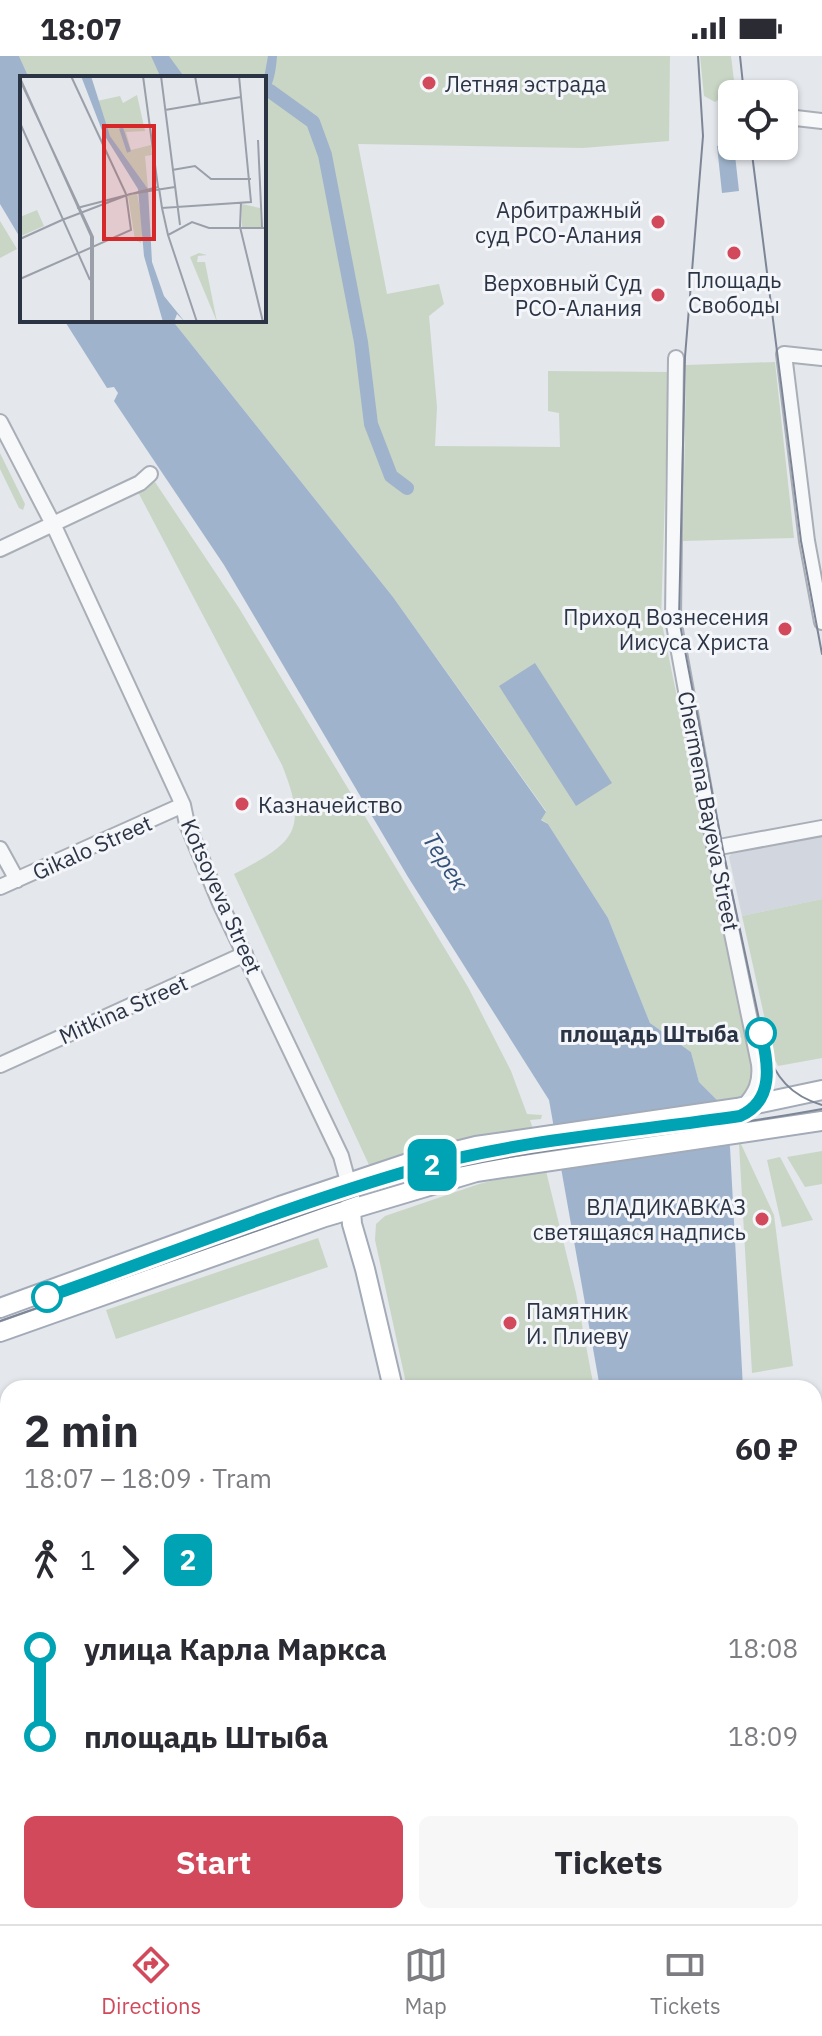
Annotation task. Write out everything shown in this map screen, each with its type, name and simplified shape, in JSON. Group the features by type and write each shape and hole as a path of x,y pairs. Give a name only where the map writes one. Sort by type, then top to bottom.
{"main road":[{"path":"0,1308 348,1182 440,1154 740,1107 822,1090"},
{"path":"0,1332 351,1209 476,1172 822,1121"},
{"name":"Kotsoyeva Street","path":"348,1182 352,1224 391,1380"}],"street":[{"path":"798,118 822,121"},
{"path":"822,358 784,354 807,541 822,622"},
{"name":"Chermena Bayeva Street","path":"676,358 673,619 714,848 760,1071 760,1081 753,1097 740,1107"},
{"name":"Kotsoyeva Street","path":"0,422 54,526 183,805 187,824 209,877 341,1156 348,1182"},
{"path":"0,549 140,483 150,474"},
{"name":"Gikalo Street","path":"0,887 183,805"},
{"path":"714,848 822,828"},
{"path":"0,849 17,880"},
{"name":"Mitkina Street","path":"0,1065 245,954"}],"shaded area":[{"path":"822,833 822,899 742,916 729,857 735,848"}],"green space":[{"path":"19,56 670,56 669,141 583,148 358,144 387,294 439,284 444,304 429,316 437,407 435,446 560,447 559,413 548,411 548,371 669,372 661,619 751,1058 752,1078 746,1098 719,1102 699,1082 691,1052 650,1023 608,918 548,824 541,819 546,811 393,597 174,322 266,322 266,76 28,76"},
{"path":"700,56 731,56 734,80 718,80 718,100 715,102 704,96"},
{"path":"0,221 17,249 0,258"},
{"path":"775,362 794,538 683,541 686,365"},
{"path":"0,453 25,504 23,510 19,508 0,469"},
{"path":"155,482 239,608 468,987 511,1071 527,1114 542,1115 541,1119 530,1120 534,1132 370,1167 234,874 283,844 291,833 294,806 282,765 138,492"},
{"name":"площадь Штыба","path":"822,899 822,1058 778,1066 773,1056 742,916"},
{"path":"739,1144 774,1215 793,1366 752,1373"},
{"path":"822,1151 822,1184 805,1187 787,1157"},
{"path":"780,1157 813,1220 782,1227 767,1160"},
{"path":"545,1167 576,1293 592,1380 405,1380 375,1240 376,1224 385,1216 479,1184"},
{"path":"318,1238 328,1267 116,1339 106,1310"}],"water":[{"path":"0,56 19,56 28,76 20,76 20,238 0,204"},
{"path":"151,56 169,56 184,76 160,76"},
{"path":"268,56 277,56 272,83 266,94 264,76"},
{"path":"718,160 736,160 739,191 722,193"},
{"name":"Терек","path":"65,322 174,322 393,597 546,812 541,820 548,824 608,918 650,1023 691,1052 699,1082 719,1102 730,1147 743,1380 599,1380 549,1100 408,877 224,565 114,401 118,393 114,387 107,388"},
{"path":"535,663 612,783 576,806 499,686"}],"pier":[{"path":"723,1103 733,1144 557,1168 550,1128"}],"waterway":[{"path":"270,91 313,122 325,155 361,342 371,424 391,476 407,488"}],"tram line":[{"path":"698,56 703,136 685,357 679,619 765,1047 786,1084 801,1096 822,1105"},
{"path":"740,56 743,80"},
{"path":"753,160 801,541 822,654"},
{"name":"2","path":"47,1297 327,1197 416,1169 494,1151 740,1116 759,1103 768,1086 761,1033"},
{"path":"734,1117 754,1109 764,1096 766,1059"},
{"path":"0,1321 401,1180 558,1149 822,1109"}],"place":[{"name":"Летняя эстрада","path":"429,83"},
{"name":"Арбитражный суд РСО-Алания","path":"658,222"},
{"name":"Площадь Свободы","path":"734,253"},
{"name":"Верховный Суд РСО-Алания","path":"658,295"},
{"name":"Приход Вознесения Иисуса Христа","path":"785,629"},
{"name":"Казначейство","path":"242,804"},
{"name":"площадь Штыба","path":"761,1033"},
{"name":"ВЛАДИКАВКАЗ светящаяся надпись","path":"762,1219"},
{"name":"Памятник И. Плиеву","path":"510,1323"}]}
